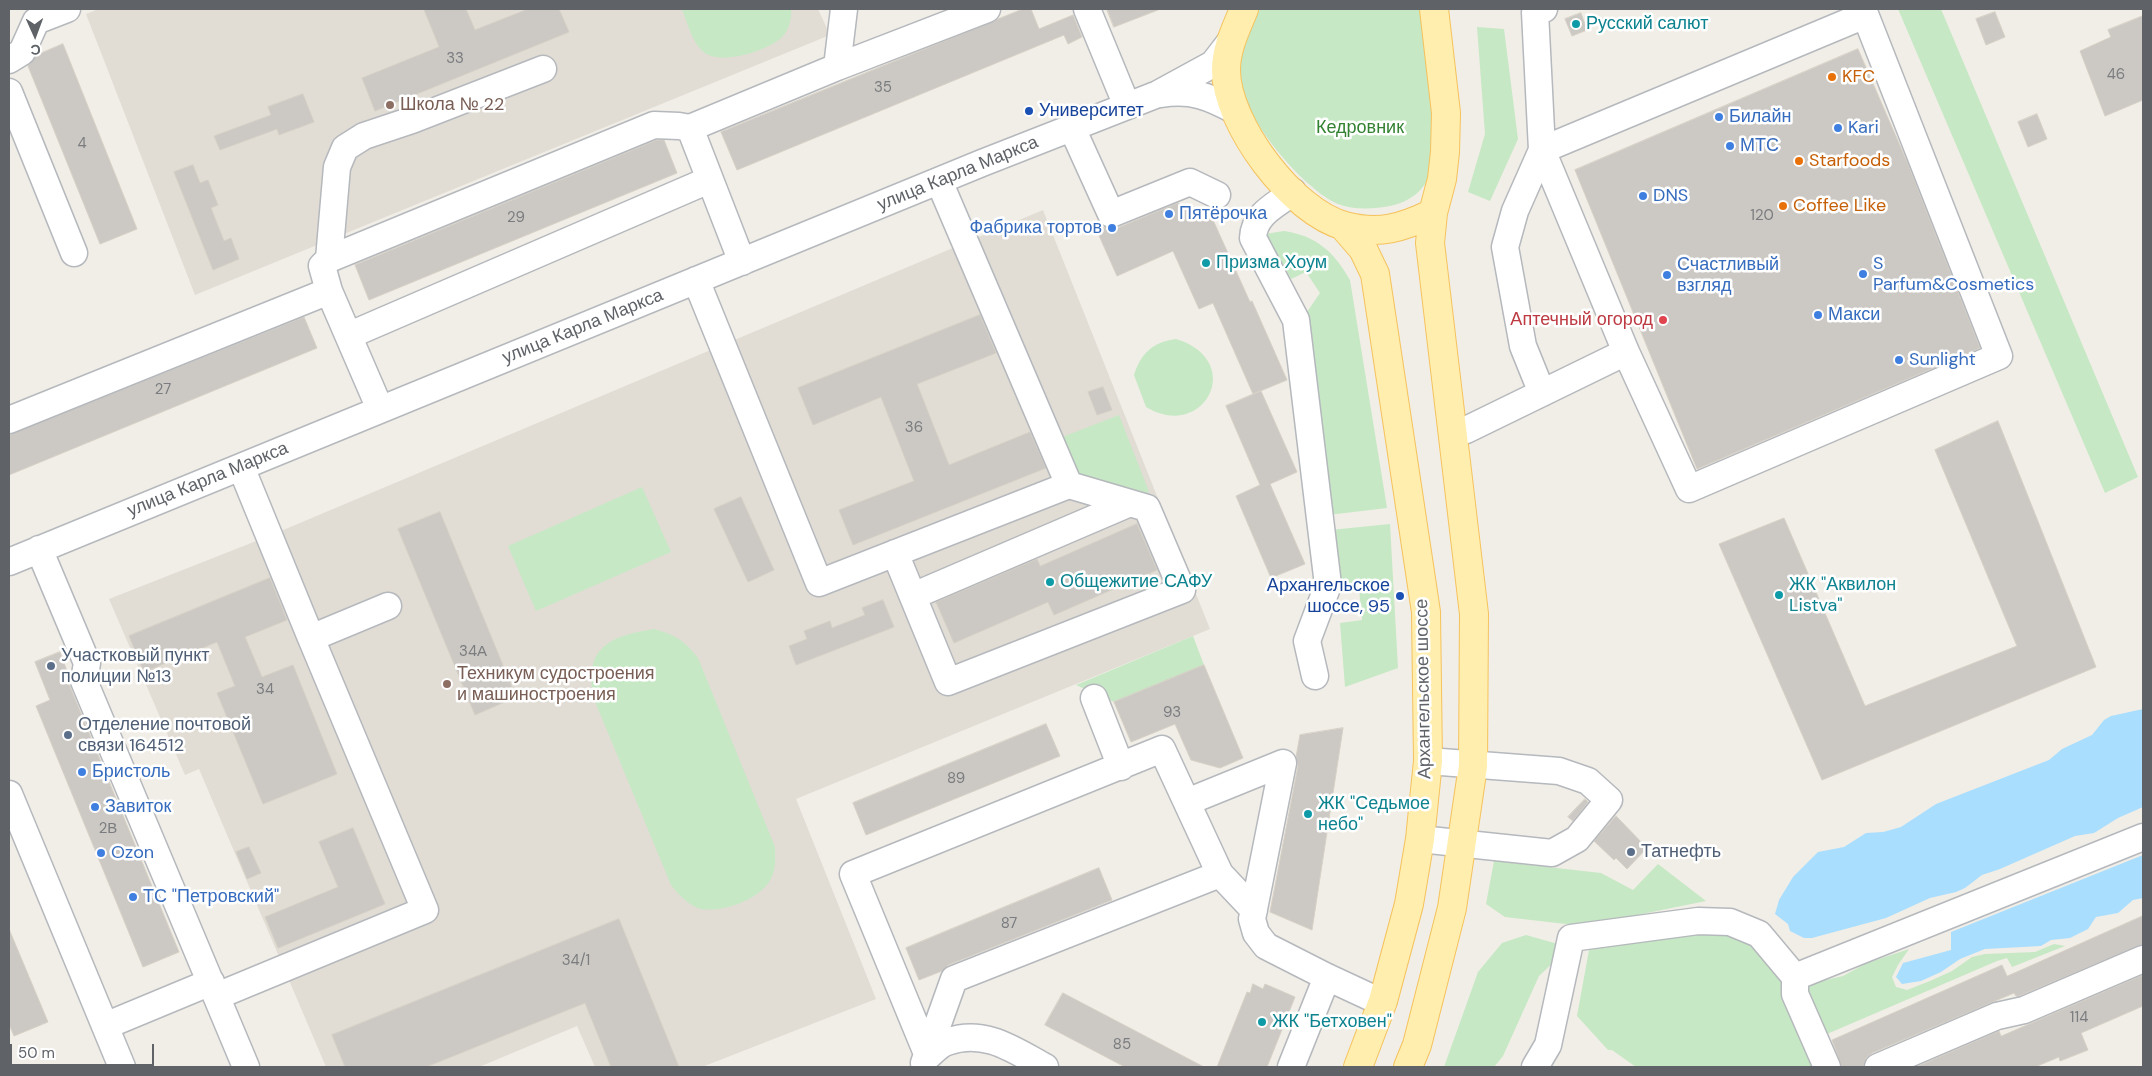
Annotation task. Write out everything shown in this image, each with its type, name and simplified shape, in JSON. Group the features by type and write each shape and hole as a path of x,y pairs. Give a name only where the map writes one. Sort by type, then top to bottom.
{"main road":[{"path":"1244,9 1230,42 1226,59 1227,85 1236,111 1252,145 1276,175 1310,209 1344,226 1368,230 1386,229 1405,226 1433,213"},
{"path":"1408,1067 1418,1045 1452,908 1473,766 1474,614 1430,243 1433,213 1442,179 1446,152 1446,113 1434,9"},
{"name":"Архангельское шоссе","path":"1344,226 1363,249 1375,274 1426,612 1428,761 1420,839 1409,904 1383,1001 1358,1067"}],"street":[{"path":"9,60 22,52 36,21 67,9"},
{"path":"837,67 844,9"},
{"path":"380,410 350,335 329,291 322,266 329,259 654,125 690,128 837,67 957,14 987,9"},
{"path":"1087,9 1127,106"},
{"path":"1544,9 1535,12 1542,150 1626,352 1689,489 1999,356 1859,19"},
{"path":"1542,393 1522,346 1505,247 1515,211 1542,150 1859,19"},
{"path":"1801,59 1859,19"},
{"path":"1158,94 1213,64 1230,42"},
{"path":"329,259 337,167 346,148 364,136 412,120 543,69"},
{"path":"9,92 74,253"},
{"path":"1158,94 1174,92 1198,94 1211,98 1236,111"},
{"name":"улица Карла Маркса","path":"9,562 939,181 1158,94"},
{"path":"690,128 742,262"},
{"path":"1072,128 1111,214 1190,182 1217,195"},
{"path":"350,335 709,180"},
{"path":"939,181 1069,485"},
{"path":"1292,192 1260,216 1253,227 1253,238 1296,320 1328,585 1306,641 1315,676"},
{"path":"696,280 819,583 1069,485 1147,508 1182,590 948,682 896,553"},
{"path":"9,420 329,291"},
{"path":"1452,433 1466,430 1626,352"},
{"path":"105,1026 214,989 426,910 241,467"},
{"path":"913,596 1130,503"},
{"path":"39,549 87,664 84,681 246,1067"},
{"path":"311,638 388,606"},
{"path":"1094,698 1121,767"},
{"path":"925,1061 853,874 1162,749 1220,874 1254,910"},
{"path":"1420,839 1461,845 1552,853 1577,839 1609,800 1588,780 1558,771 1473,766 1428,761"},
{"path":"1187,802 1283,763 1252,919 1256,933 1266,946 1327,977 1383,1001"},
{"path":"9,794 122,1067"},
{"path":"1795,977 2143,837"},
{"path":"925,1061 954,979 1220,874"},
{"path":"1536,1067 1548,1045 1571,938 1698,921 1730,922 1759,934 1795,977 1795,994 1827,1067"},
{"path":"1878,1067 1997,1016 2024,1010 2143,959"},
{"path":"1291,1067 1327,977"},
{"path":"925,1061 946,1042 970,1037 997,1041 1045,1067"}],"shaded area":[{"name":"Школа № 22","path":"99,9 818,9 830,35 195,295 86,14"},
{"name":"Техникум судостроения и машиностроения","path":"1043,210 1210,629 796,799 876,999 702,1067 595,1067 577,1026 479,1067 326,1067 199,769 185,775 109,599 269,536"}],"green space":[{"path":"682,9 791,9 791,12 790,24 782,37 775,42 745,55 722,58 705,53 697,45"},
{"name":"Кедровник","path":"1256,9 1421,9 1433,95 1435,139 1433,160 1428,178 1418,193 1407,200 1390,206 1364,208 1344,206 1316,190 1283,158 1254,118 1241,78 1239,63 1241,49"},
{"path":"1898,9 1941,9 2138,477 2105,493"},
{"path":"1477,27 1504,29 1518,139 1490,201 1468,192 1485,134"},
{"path":"1284,231 1296,233 1315,241 1338,261 1350,280 1387,508 1328,515 1307,312 1320,293 1306,272 1291,279 1265,234"},
{"path":"1176,339 1197,350 1209,364 1213,379 1209,394 1200,407 1185,414 1167,415 1146,407 1134,375 1140,361 1149,350 1161,343"},
{"path":"1119,415 1149,492 1131,498 1076,481 1060,438"},
{"path":"642,487 671,552 536,611 508,546"},
{"path":"1390,524 1398,668 1345,687 1340,623 1362,620 1359,588 1335,589 1330,530"},
{"path":"654,629 679,639 698,658 775,847 775,867 770,880 755,895 733,906 711,910 701,909 680,896 671,885 594,699 592,668 596,656 612,641 638,632"},
{"path":"1193,636 1204,665 1114,702 1076,685"},
{"path":"1494,861 1601,873 1633,890 1658,864 1706,901 1583,926 1505,917 1486,904"},
{"path":"1695,933 1735,936 1764,954 1785,978 1819,1067 1636,1067 1612,1050 1608,1050 1577,1016 1589,950"},
{"path":"1526,935 1558,944 1559,957 1539,976 1503,1056 1494,1067 1444,1067 1478,972 1502,943"},
{"path":"2054,944 2065,946 2012,967 2007,958 1997,961 1820,1037 1806,998 1809,984 1843,976 1867,963 1909,949 1892,977 1896,987 1907,990 1952,971 1972,957 1985,954 2035,952"}],"water":[{"path":"2143,709 2143,807 2118,818 2094,833 2075,836 1982,875 1965,888 1956,892 1930,898 1886,918 1812,938 1804,938 1790,931 1788,924 1775,914 1779,900 1793,877 1818,852 1844,847 1866,833 1883,832 1901,827 1936,804 2049,760 2062,749 2092,735 2104,720 2111,716"},
{"path":"2143,855 2143,898 2133,900 2118,913 2096,917 2088,929 2070,938 2051,940 2041,946 1985,949 1960,959 1941,972 1921,981 1902,984 1896,977 1903,963 1951,950 1951,932"}],"building":[{"path":"424,9 466,9 475,30 528,9 559,9 569,32 375,111 362,78 439,47"},
{"path":"1023,9 1031,9 1039,29 1073,15 1082,37 1068,44 1064,35 737,170 721,132"},
{"path":"1107,9 1158,9 1158,10 1114,27"},
{"path":"1995,12 2005,37 1986,45 1976,19"},
{"name":"Русский салют","path":"1581,13 1587,30 1572,36 1565,19"},
{"path":"2143,16 2143,100 2105,116 2080,51 2111,37 2108,30"},
{"path":"63,44 137,229 100,244 28,66 37,55"},
{"path":"1858,49 1908,164 1980,348 1697,469 1575,170"},
{"path":"303,94 314,122 279,135 277,129 220,150 214,136 271,115 268,107"},
{"path":"2037,114 2047,139 2028,147 2018,122"},
{"path":"657,140 664,140 677,173 369,300 355,265"},
{"path":"193,165 200,183 208,180 218,205 211,208 224,241 231,238 239,259 213,270 174,172"},
{"name":"Призма Хоум","path":"1178,203 1213,220 1287,380 1253,394 1213,303 1199,309 1173,251 1117,276 1097,231 1105,227 1117,228"},
{"path":"980,315 996,353 917,384 949,465 1030,432 1046,468 853,545 839,510 914,481 881,397 813,425 798,388"},
{"path":"304,317 317,348 9,475 9,435"},
{"path":"1103,387 1112,410 1097,415 1088,392"},
{"path":"1261,391 1297,472 1270,484 1305,564 1271,578 1236,496 1260,485 1226,406"},
{"name":"ЖК \"Аквилон Listva\"","path":"1998,421 2096,667 1822,780 1719,544 1784,518 1865,706 2017,646 1935,450"},
{"path":"741,497 774,570 748,582 714,509"},
{"path":"440,512 516,697 475,715 398,529"},
{"name":"Общежитие САФУ","path":"1137,524 1157,570 1054,615 1048,602 954,643 936,602 1037,559 1040,566"},
{"path":"270,578 287,620 245,637 262,677 293,665 337,774 263,804 217,693 235,686 217,642 144,672 129,636"},
{"path":"883,600 894,627 796,665 789,646 807,639 804,631 830,621 832,628 865,615 862,608"},
{"path":"60,652 67,671 64,672 179,952 143,967 36,706 50,700 35,662"},
{"path":"1204,665 1243,758 1220,768 1191,760 1175,724 1131,742 1114,702"},
{"path":"1046,724 1060,756 866,835 853,803"},
{"name":"ЖК \"Седьмое небо\"","path":"1343,728 1312,930 1270,912 1298,766 1296,757 1300,735"},
{"path":"1585,799 1588,802 1573,821 1568,817"},
{"path":"1616,816 1647,848 1627,869 1616,858 1614,860 1594,841"},
{"path":"353,828 385,904 278,948 265,917 338,887 319,842"},
{"path":"249,847 261,873 247,879 236,852"},
{"path":"1099,868 1112,900 948,965 942,971 919,980 906,948"},
{"path":"2143,916 2143,944 2019,996 2016,996 2014,993 1872,1053 1866,1058 1863,1067 1842,1067 1832,1040 2002,965 2007,976"},
{"path":"619,919 679,1067 611,1067 585,1003 426,1067 345,1067 332,1035"},
{"path":"9,929 48,1022 14,1036 9,1024"},
{"path":"2143,975 2143,1006 2081,1033 2088,1050 2060,1061 2059,1057 2035,1067 1916,1067 1999,1031 2001,1036"},
{"name":"ЖК \"Бетховен\"","path":"1253,984 1263,989 1265,984 1295,997 1267,1067 1217,1067 1247,992 1250,993"},
{"path":"1063,993 1204,1067 1125,1067 1045,1025"}],"place":[{"name":"Русский салют","path":"1576,24"},
{"name":"KFC","path":"1832,77"},
{"name":"Школа № 22","path":"390,105"},
{"name":"Университет","path":"1029,111"},
{"name":"Билайн","path":"1719,117"},
{"name":"Kari","path":"1838,128"},
{"name":"МТС","path":"1730,146"},
{"name":"Starfoods","path":"1799,161"},
{"name":"DNS","path":"1643,196"},
{"name":"Coffee Like","path":"1783,206"},
{"name":"Пятёрочка","path":"1169,214"},
{"name":"Фабрика тортов","path":"1112,228"},
{"name":"Призма Хоум","path":"1206,263"},
{"name":"S Parfum&Cosmetics","path":"1863,274"},
{"name":"Счастливый взгляд","path":"1667,275"},
{"name":"Макси","path":"1818,315"},
{"name":"Аптечный огород","path":"1663,320"},
{"name":"Sunlight","path":"1899,360"},
{"name":"Общежитие САФУ","path":"1050,582"},
{"name":"ЖК \"Аквилон Listva\"","path":"1779,595"},
{"name":"Архангельское шоссе, 95","path":"1400,596"},
{"name":"Участковый пункт полиции №13","path":"51,666"},
{"name":"Техникум судостроения и машиностроения","path":"447,684"},
{"name":"Отделение почтовой связи 164512","path":"68,735"},
{"name":"Бристоль","path":"82,772"},
{"name":"Завиток","path":"95,807"},
{"name":"ЖК \"Седьмое небо\"","path":"1308,814"},
{"name":"Татнефть","path":"1631,852"},
{"name":"Ozon","path":"101,853"},
{"name":"ТС \"Петровский\"","path":"133,897"},
{"name":"ЖК \"Бетховен\"","path":"1262,1022"}]}
